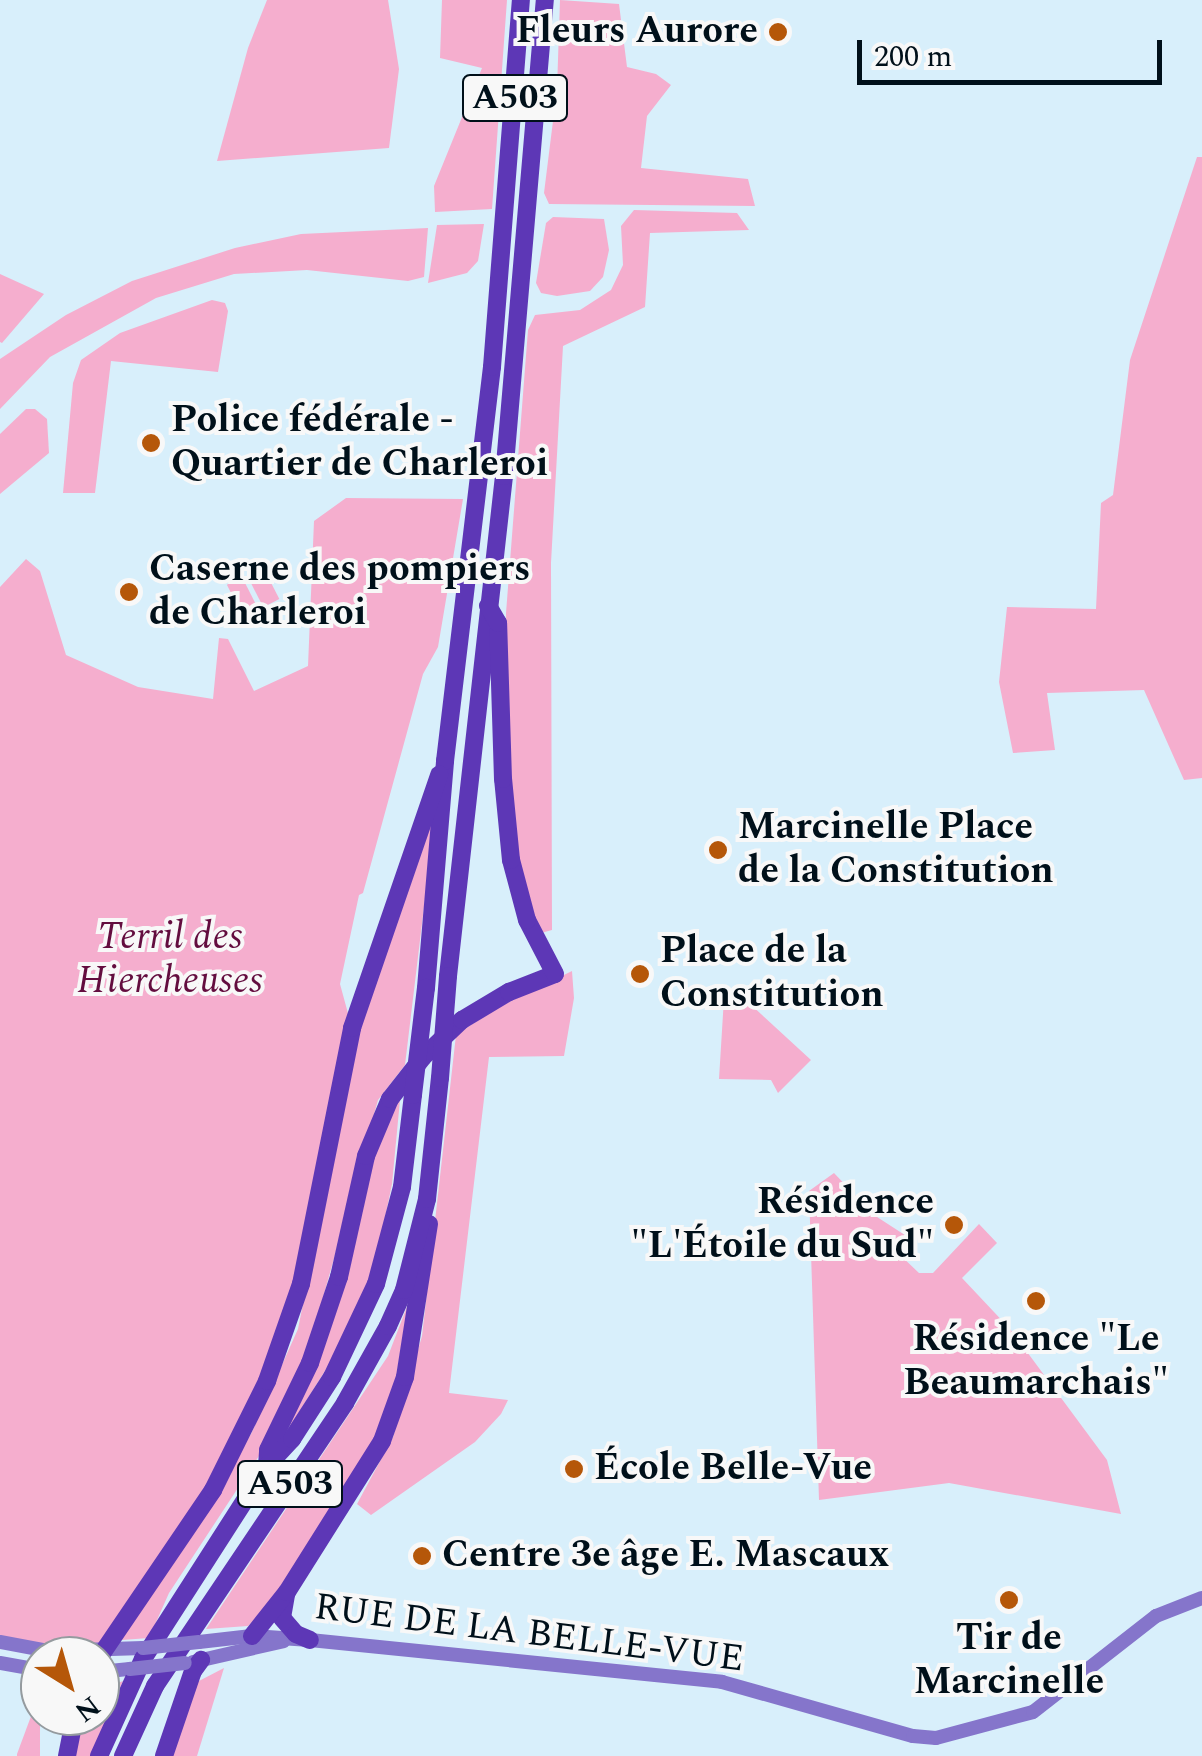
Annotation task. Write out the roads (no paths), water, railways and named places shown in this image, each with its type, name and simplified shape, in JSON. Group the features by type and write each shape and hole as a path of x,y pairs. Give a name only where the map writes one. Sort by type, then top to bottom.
{"highway":[{"name":"A503","path":"99,1756 143,1660 268,1466 332,1377 376,1284 402,1187 426,988 445,761 482,472 508,196 521,0"},
{"name":"A503","path":"123,1756 155,1686 345,1403 388,1326 404,1290 427,1199 530,195 545,0"},
{"path":"268,1466 268,1450 316,1346 338,1277 366,1156 390,1100 422,1057 462,1020 509,992 555,974 527,920 511,860 503,779 498,623 488,606"},
{"path":"113,1636 212,1490 267,1381 301,1284 352,1028 445,761"},
{"path":"252,1636 287,1592 362,1479 393,1411 405,1377 430,1233 427,1199"},
{"path":"287,1592 282,1618 296,1634 310,1640"},
{"path":"164,1756 197,1652"}],"street":[{"name":"RUE DE LA BELLE-VUE","path":"120,1671 252,1636 310,1640 722,1682 913,1736 936,1738 1000,1724 1042,1707 1156,1616 1202,1598"},
{"path":"236,1654 252,1636"},
{"name":"RUE DE LA BELLE-VUE","path":"120,1651 143,1648 236,1654 289,1639"}],"place":[{"name":"Fleurs Aurore","path":"778,32"},
{"name":"Police fédérale - Quartier de Charleroi","path":"151,443"},
{"name":"Caserne des pompiers de Charleroi","path":"129,592"},
{"name":"Marcinelle Place de la Constitution","path":"718,850"},
{"name":"Place de la Constitution","path":"640,974"},
{"name":"Résidence \"L'Étoile du Sud\"","path":"954,1225"},
{"name":"Résidence \"Le Beaumarchais\"","path":"1036,1301"},
{"name":"École Belle-Vue","path":"574,1469"},
{"name":"Centre 3e âge E. Mascaux","path":"422,1556"},
{"name":"Tir de Marcinelle","path":"1009,1600"}],"park label":[{"name":"Terril des Hiercheuses","path":"170,960"}]}
